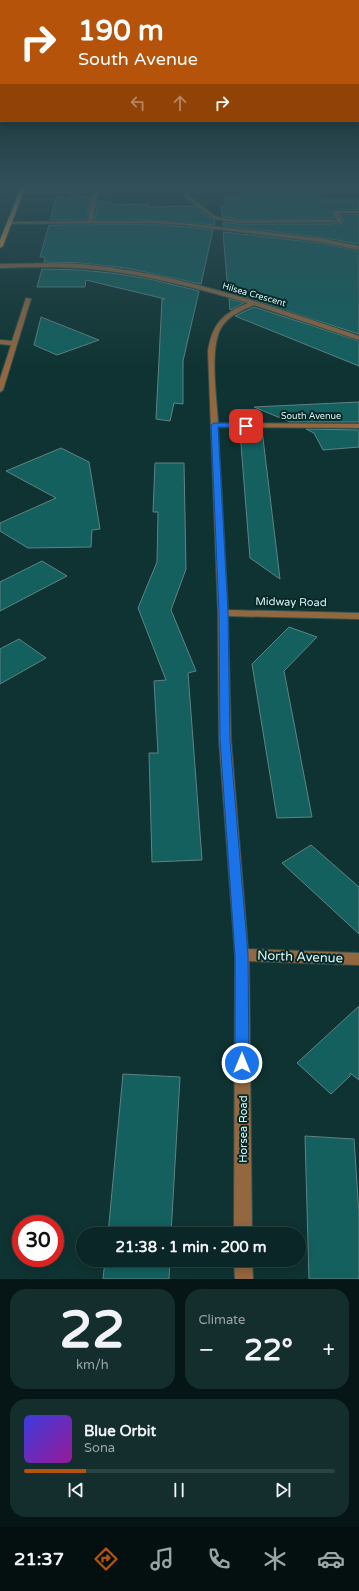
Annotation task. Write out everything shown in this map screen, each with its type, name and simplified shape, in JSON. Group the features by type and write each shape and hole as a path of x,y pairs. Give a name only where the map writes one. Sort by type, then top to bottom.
{"street":[{"name":"Hilsea Crescent","path":"0,266 76,266 106,269 181,284 254,303 359,338"},
{"path":"0,390 28,299"},
{"name":"Horsea Road","path":"243,1227 242,955 225,740 223,613 211,351 214,332 230,314 254,303"},
{"path":"0,342 14,343"},
{"name":"South Avenue","path":"214,425 359,426"},
{"name":"Midway Road","path":"223,613 359,616"},
{"name":"North Avenue","path":"242,955 359,959"},
{"path":"243,1267 244,1279"}],"building":[{"path":"43,248 209,248 201,284 126,268 80,263 44,262 45,257 40,257"},
{"path":"224,248 343,248 359,251 359,334 228,292"},
{"path":"42,269 80,270 111,273 150,279 199,291 183,361 183,404 174,403 170,421 156,419 162,299 165,299 86,280 85,287 37,287"},
{"path":"229,299 244,303 230,310"},
{"path":"254,307 359,341 359,366 235,316"},
{"path":"41,317 99,340 57,355 34,345"},
{"path":"359,402 359,422 290,422 254,407"},
{"path":"306,429 359,430 359,447 323,450 314,433"},
{"path":"262,430 280,579 250,558 240,432"},
{"path":"61,448 89,462 100,529 92,530 91,547 28,548 0,531 0,523 56,498 6,471"},
{"path":"155,463 184,463 186,569 171,610 196,671 188,673 202,860 152,862 149,753 158,753 154,681 166,680 138,608 157,562 158,512 153,512"},
{"path":"42,561 67,576 0,611 0,582"},
{"path":"289,627 317,637 284,671 312,817 277,818 252,664"},
{"path":"19,639 46,658 0,684 0,649"},
{"path":"311,845 359,887 359,934 282,863"},
{"path":"359,1006 359,1080 350,1073 350,1076 331,1094 297,1063"},
{"path":"123,1074 180,1077 171,1227 109,1227"},
{"path":"305,1136 354,1139 359,1214 359,1279 309,1279"},
{"path":"104,1267 170,1267 169,1279 103,1279"}],"route":[{"path":"242,1063 242,955 225,740 223,613 214,425 246,426"}]}
